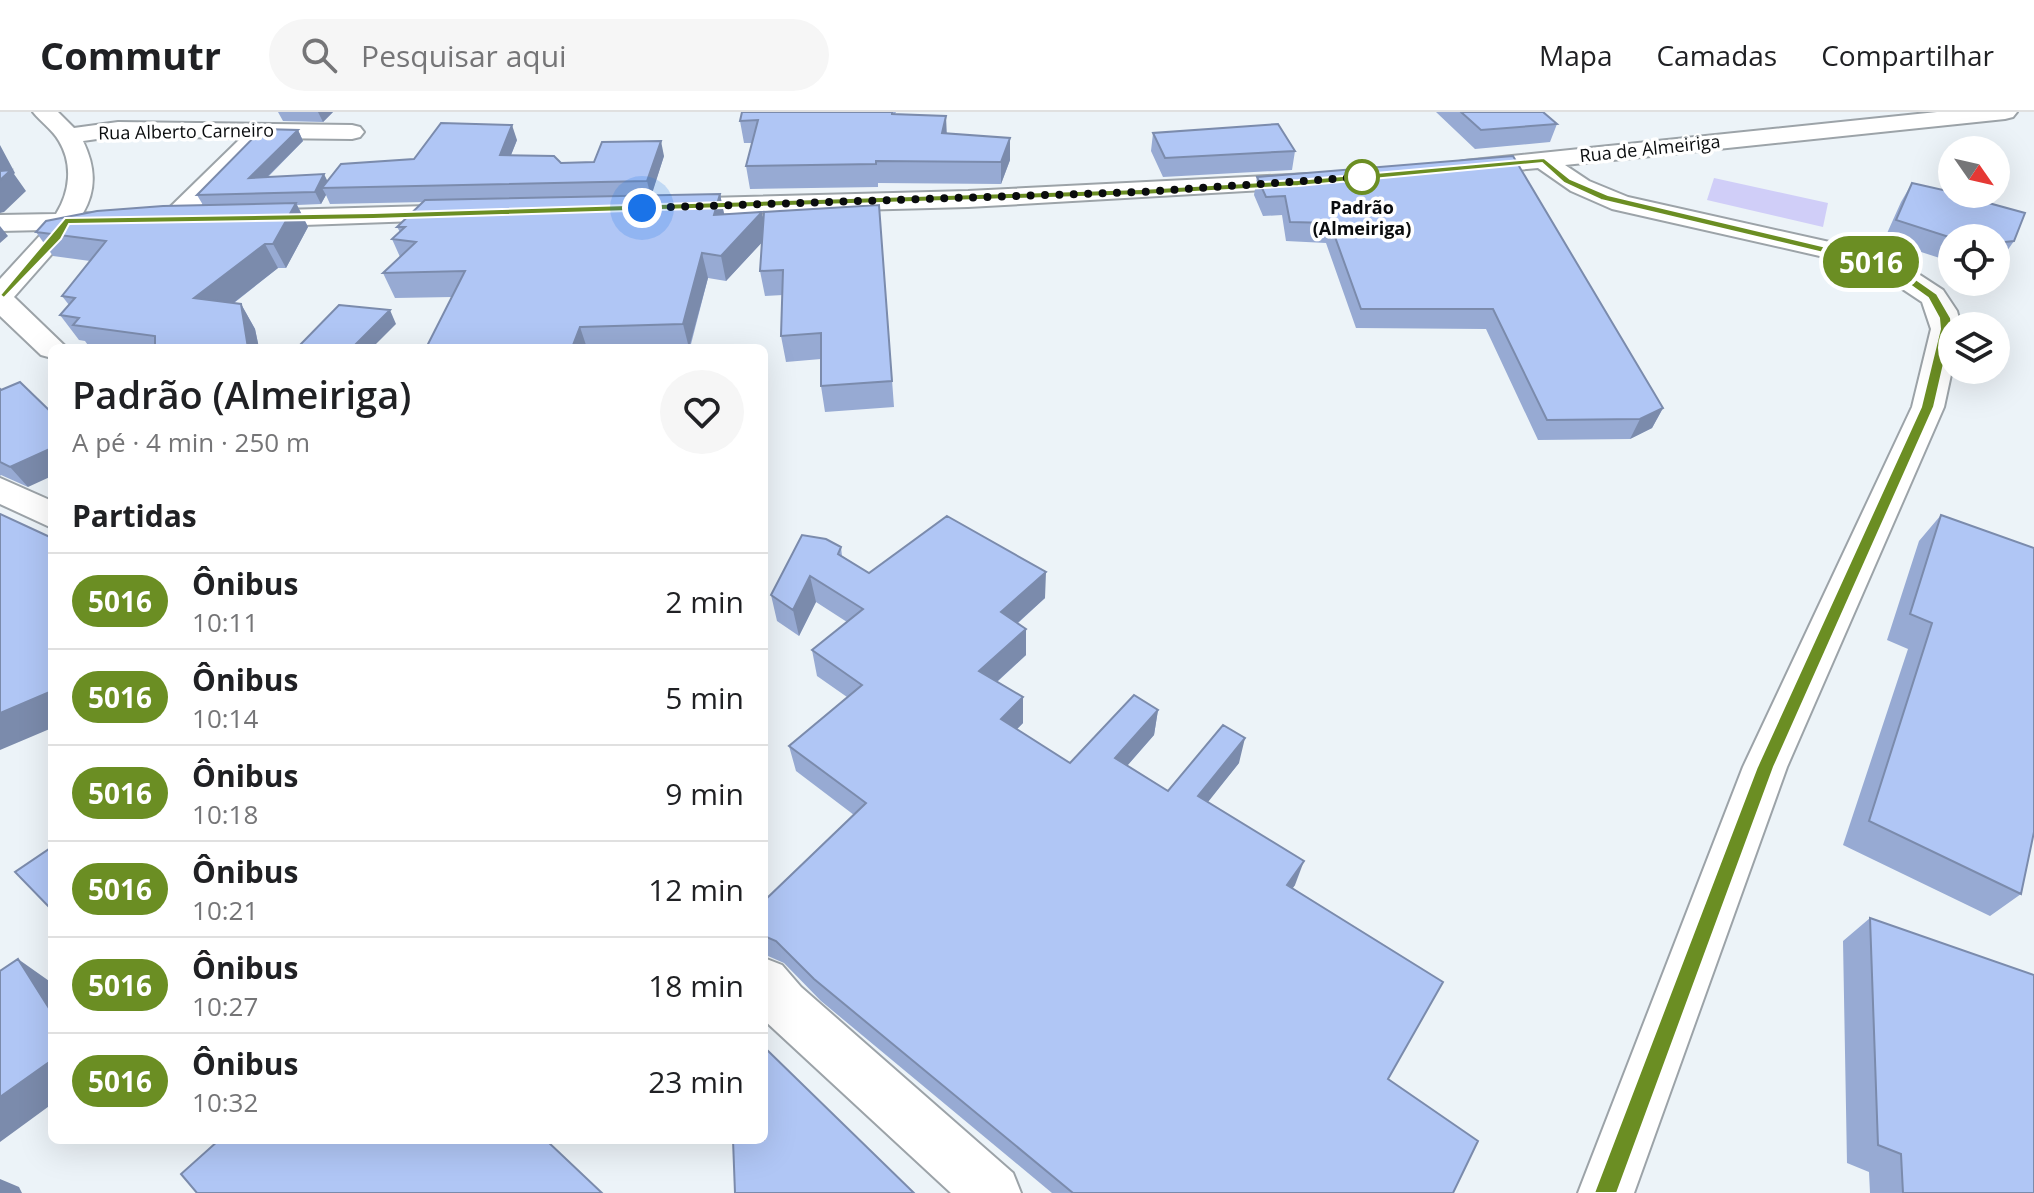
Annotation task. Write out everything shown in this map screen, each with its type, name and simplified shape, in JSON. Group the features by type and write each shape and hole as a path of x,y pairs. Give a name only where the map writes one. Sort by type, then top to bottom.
{"street":[{"path":"45,112 78,147 83,185 57,237 0,298 48,345"},
{"name":"Rua de Almeiriga","path":"1436,170 2005,112"},
{"name":"Rua Alberto Carneiro","path":"69,136 118,129 352,132"},
{"path":"172,220 261,131"},
{"path":"1544,160 1567,181 1621,203 1842,254 1885,267 1922,287 1940,306 1946,329 1928,407 1765,767 1606,1193"},
{"path":"637,208 968,199 1329,180"},
{"path":"0,223 483,213"},
{"path":"0,490 48,514"},
{"path":"768,987 783,1004 993,1193"}],"shaded area":[{"path":"1714,178 1828,203 1823,227 1707,200"}],"building":[{"path":"742,112 892,112 946,116 942,133 1010,138 1001,162 876,161 876,164 746,166 758,120 740,121"},
{"path":"1461,112 1543,112 1557,124 1481,130"},
{"path":"441,123 512,125 500,155 554,156 561,163 594,162 602,142 661,141 647,181 322,188 341,164 414,159"},
{"path":"1278,124 1295,151 1165,158 1153,133"},
{"path":"262,129 298,130 249,178 324,174 315,192 197,195"},
{"path":"1513,156 1663,408 1640,419 1547,420 1493,309 1361,309 1330,223 1290,222 1285,196 1266,197 1257,177"},
{"path":"11,170 0,180 0,171"},
{"path":"1912,183 1938,189 1938,208 2007,208 2025,213 2014,241 2010,241 2010,224 1938,224 1938,234 1896,220"},
{"path":"720,194 714,215 762,212 721,256 702,253 683,324 580,327 573,344 428,344 465,271 383,273 416,242 392,239 405,227 397,227 425,200"},
{"path":"296,203 273,244 265,244 194,298 241,304 247,344 155,344 155,336 73,325 79,318 60,315 75,298 62,296 106,241 36,232 46,221 97,211"},
{"path":"879,205 892,381 821,386 821,333 781,336 783,270 760,271 764,212"},
{"path":"339,305 390,310 356,344 301,344"},
{"path":"20,382 48,409 48,450 10,467 0,462 1,390"},
{"path":"0,514 48,536 48,693 0,713"},
{"path":"1941,515 2034,548 2034,832 2021,894 1869,821 1932,623 1910,614"},
{"path":"947,516 1046,572 1001,612 1026,629 979,671 1023,697 1001,719 1070,763 1134,695 1158,710 1115,758 1168,791 1223,725 1245,738 1198,796 1304,861 1287,885 1443,982 1388,1079 1478,1141 1453,1193 1073,1193 814,979 776,941 768,938 768,897 866,803 789,746 862,685 812,650 863,609 810,576 793,610 771,595 802,535 826,539 841,547 838,554 869,573"},
{"path":"48,850 48,906 15,872"},
{"path":"1870,918 2034,975 2034,1193 1903,1193 1901,1154 1878,1145"},
{"path":"18,959 48,1007 48,1063 0,1097 0,971"},
{"path":"768,1051 914,1193 735,1193 733,1144 768,1144"},
{"path":"215,1144 550,1144 602,1193 197,1193 181,1174"}],"bus line":[{"name":"5016","path":"0,295 57,237 65,221 373,216 1142,192 1298,183 1544,160 1567,181 1605,198 1857,257 1903,276 1933,296 1945,318 1946,329 1928,407 1765,767 1606,1193"}],"place":[{"name":"Padrão (Almeiriga)","path":"1362,177"}],"route":[{"path":"642,208 1142,192 1362,177"}]}
